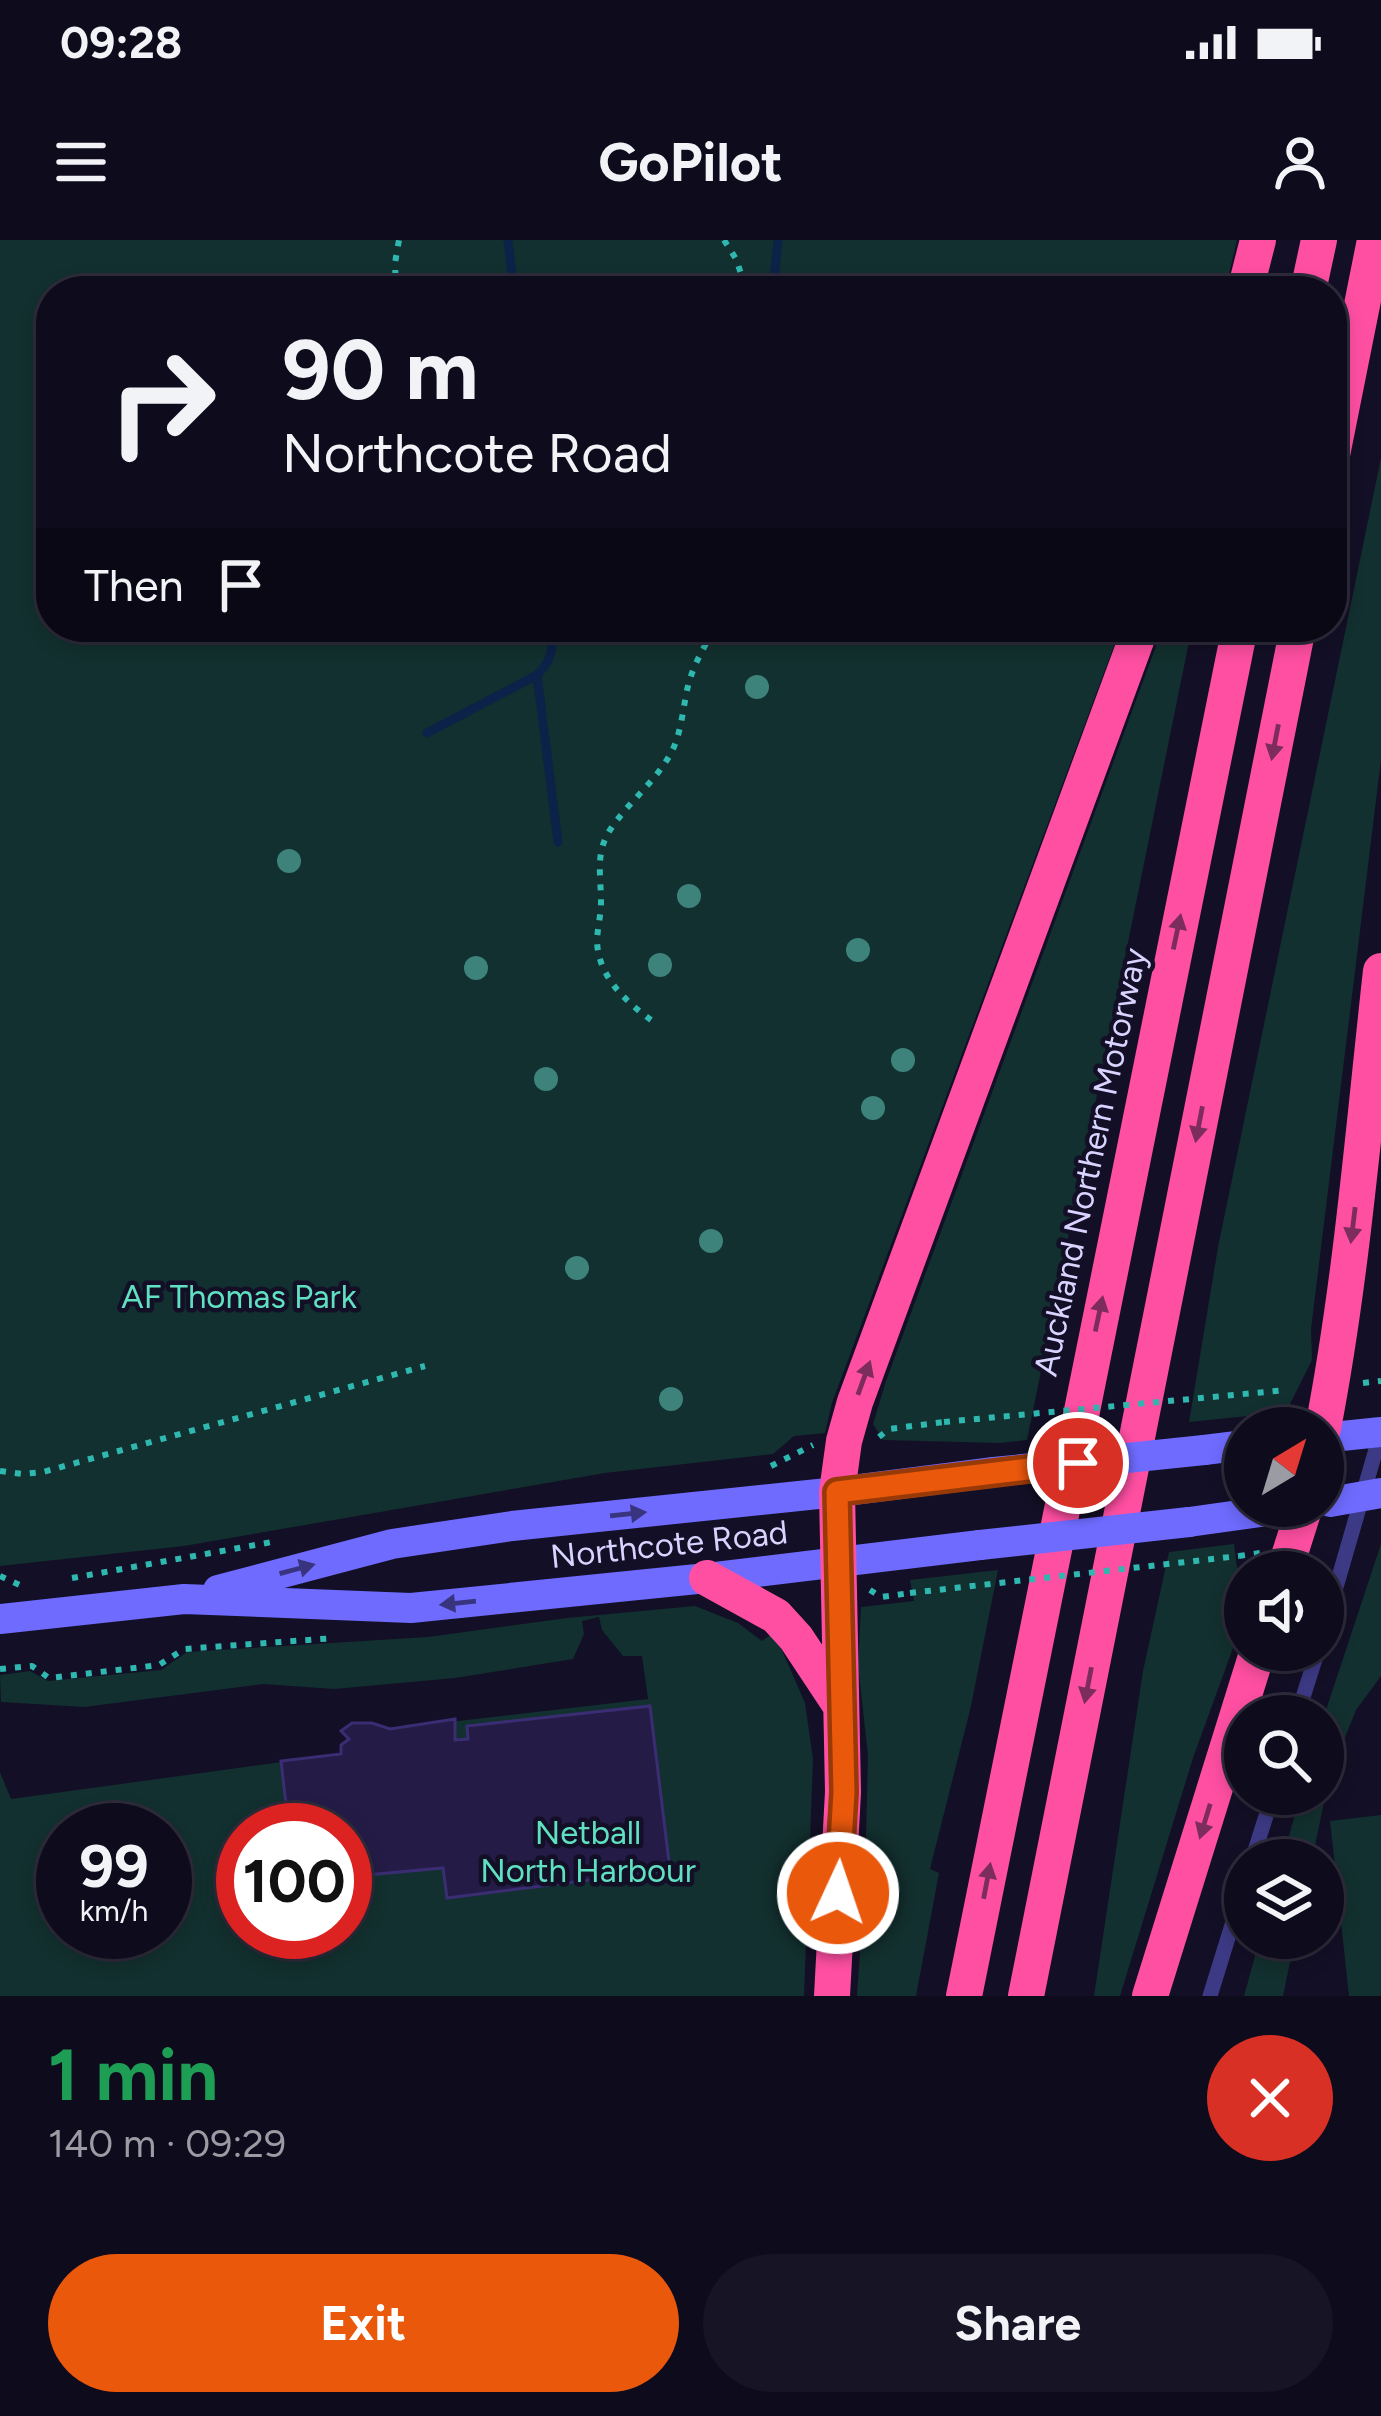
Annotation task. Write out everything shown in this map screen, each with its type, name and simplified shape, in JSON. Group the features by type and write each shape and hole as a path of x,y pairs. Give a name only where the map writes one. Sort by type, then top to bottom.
{"highway":[{"path":"1249,276 1258,240"},
{"path":"1311,276 1318,240"},
{"path":"1347,380 1375,240"},
{"path":"832,1996 844,1792 841,1706 848,1575 837,1492 844,1441 1135,642"},
{"name":"Auckland Northern Motorway","path":"964,1996 1237,642"},
{"path":"1026,1996 1295,642"},
{"path":"1333,1407 1381,970"},
{"path":"707,1578 776,1616 841,1706"},
{"path":"1150,1996 1251,1671"}],"main road":[{"path":"1344,1433 1381,1432"},
{"name":"Northcote Road","path":"184,1599 392,1544 512,1526 1224,1448"},
{"name":"Northcote Road","path":"1344,1499 1381,1493"},
{"name":"Northcote Road","path":"0,1619 184,1599 411,1608 707,1578 848,1575 980,1545 1224,1517"}],"lane":[{"path":"1344,1560 1381,1432"},
{"path":"1210,1996 1224,1950"}],"path":[{"path":"395,276 399,240"},
{"path":"724,240 742,276"},
{"path":"651,1020 622,999 600,962 598,861 608,833 674,747 688,685 707,642"},
{"path":"0,1471 43,1472 425,1366"},
{"path":"1364,1383 1379,1381"},
{"path":"871,1439 889,1429 1288,1390"},
{"path":"848,1575 881,1597 1224,1558"}],"green space":[{"name":"AF Thomas Park","path":"0,240 1237,240 1229,276 36,276 36,642 1115,642 832,1403 825,1433 794,1436 773,1454 605,1473 184,1546 0,1566"},
{"path":"1381,458 1381,760 1311,1329 1312,1360 1288,1407 1224,1407 1224,1418 1189,1422 1218,1247 1343,642 1347,642"},
{"path":"1157,642 1189,642 1027,1440 883,1440 873,1424"},
{"path":"1234,1544 1235,1551 1224,1551 1225,1671 1120,1996 1094,1996 1143,1671 1169,1552"},
{"path":"1381,1544 1381,1676 1356,1710 1344,1740 1344,1695 1331,1695 1339,1671 1344,1671 1344,1656"},
{"path":"998,1570 971,1706 930,1869 939,1873 916,1996 857,1996 868,1756 858,1665 861,1607 914,1601 910,1580"},
{"name":"Netball North Harbour","path":"695,1606 738,1623 762,1641 774,1632 805,1703 813,1759 804,1996 0,1996 0,1772 11,1799 341,1754 349,1739 341,1731 359,1723 390,1729 648,1699 642,1656 623,1656 602,1630 599,1617 582,1621 584,1634 573,1659 455,1678 334,1689 263,1684 84,1707 1,1702 0,1675 30,1671 48,1681 161,1670 187,1652 428,1637 567,1618"},
{"path":"1295,1815 1321,1815 1316,1839 1288,1839"},
{"path":"1381,1815 1381,1996 1349,1996 1344,1839 1332,1839 1330,1821"},
{"path":"1254,1959 1291,1959 1283,1996 1244,1996"}],"building":[{"path":"650,1706 670,1870 447,1898 443,1868 372,1875 372,1803 286,1803 281,1761 341,1754 341,1745 349,1739 341,1731 352,1723 390,1729 455,1719 455,1740 468,1739 467,1726"}],"waterway":[{"path":"508,240 512,276"},
{"path":"774,276 778,240"},
{"path":"427,733 537,675 551,654 552,642"},
{"path":"537,675 558,842"}],"route":[{"path":"838,1893 844,1792 837,1492 1078,1463"}]}
